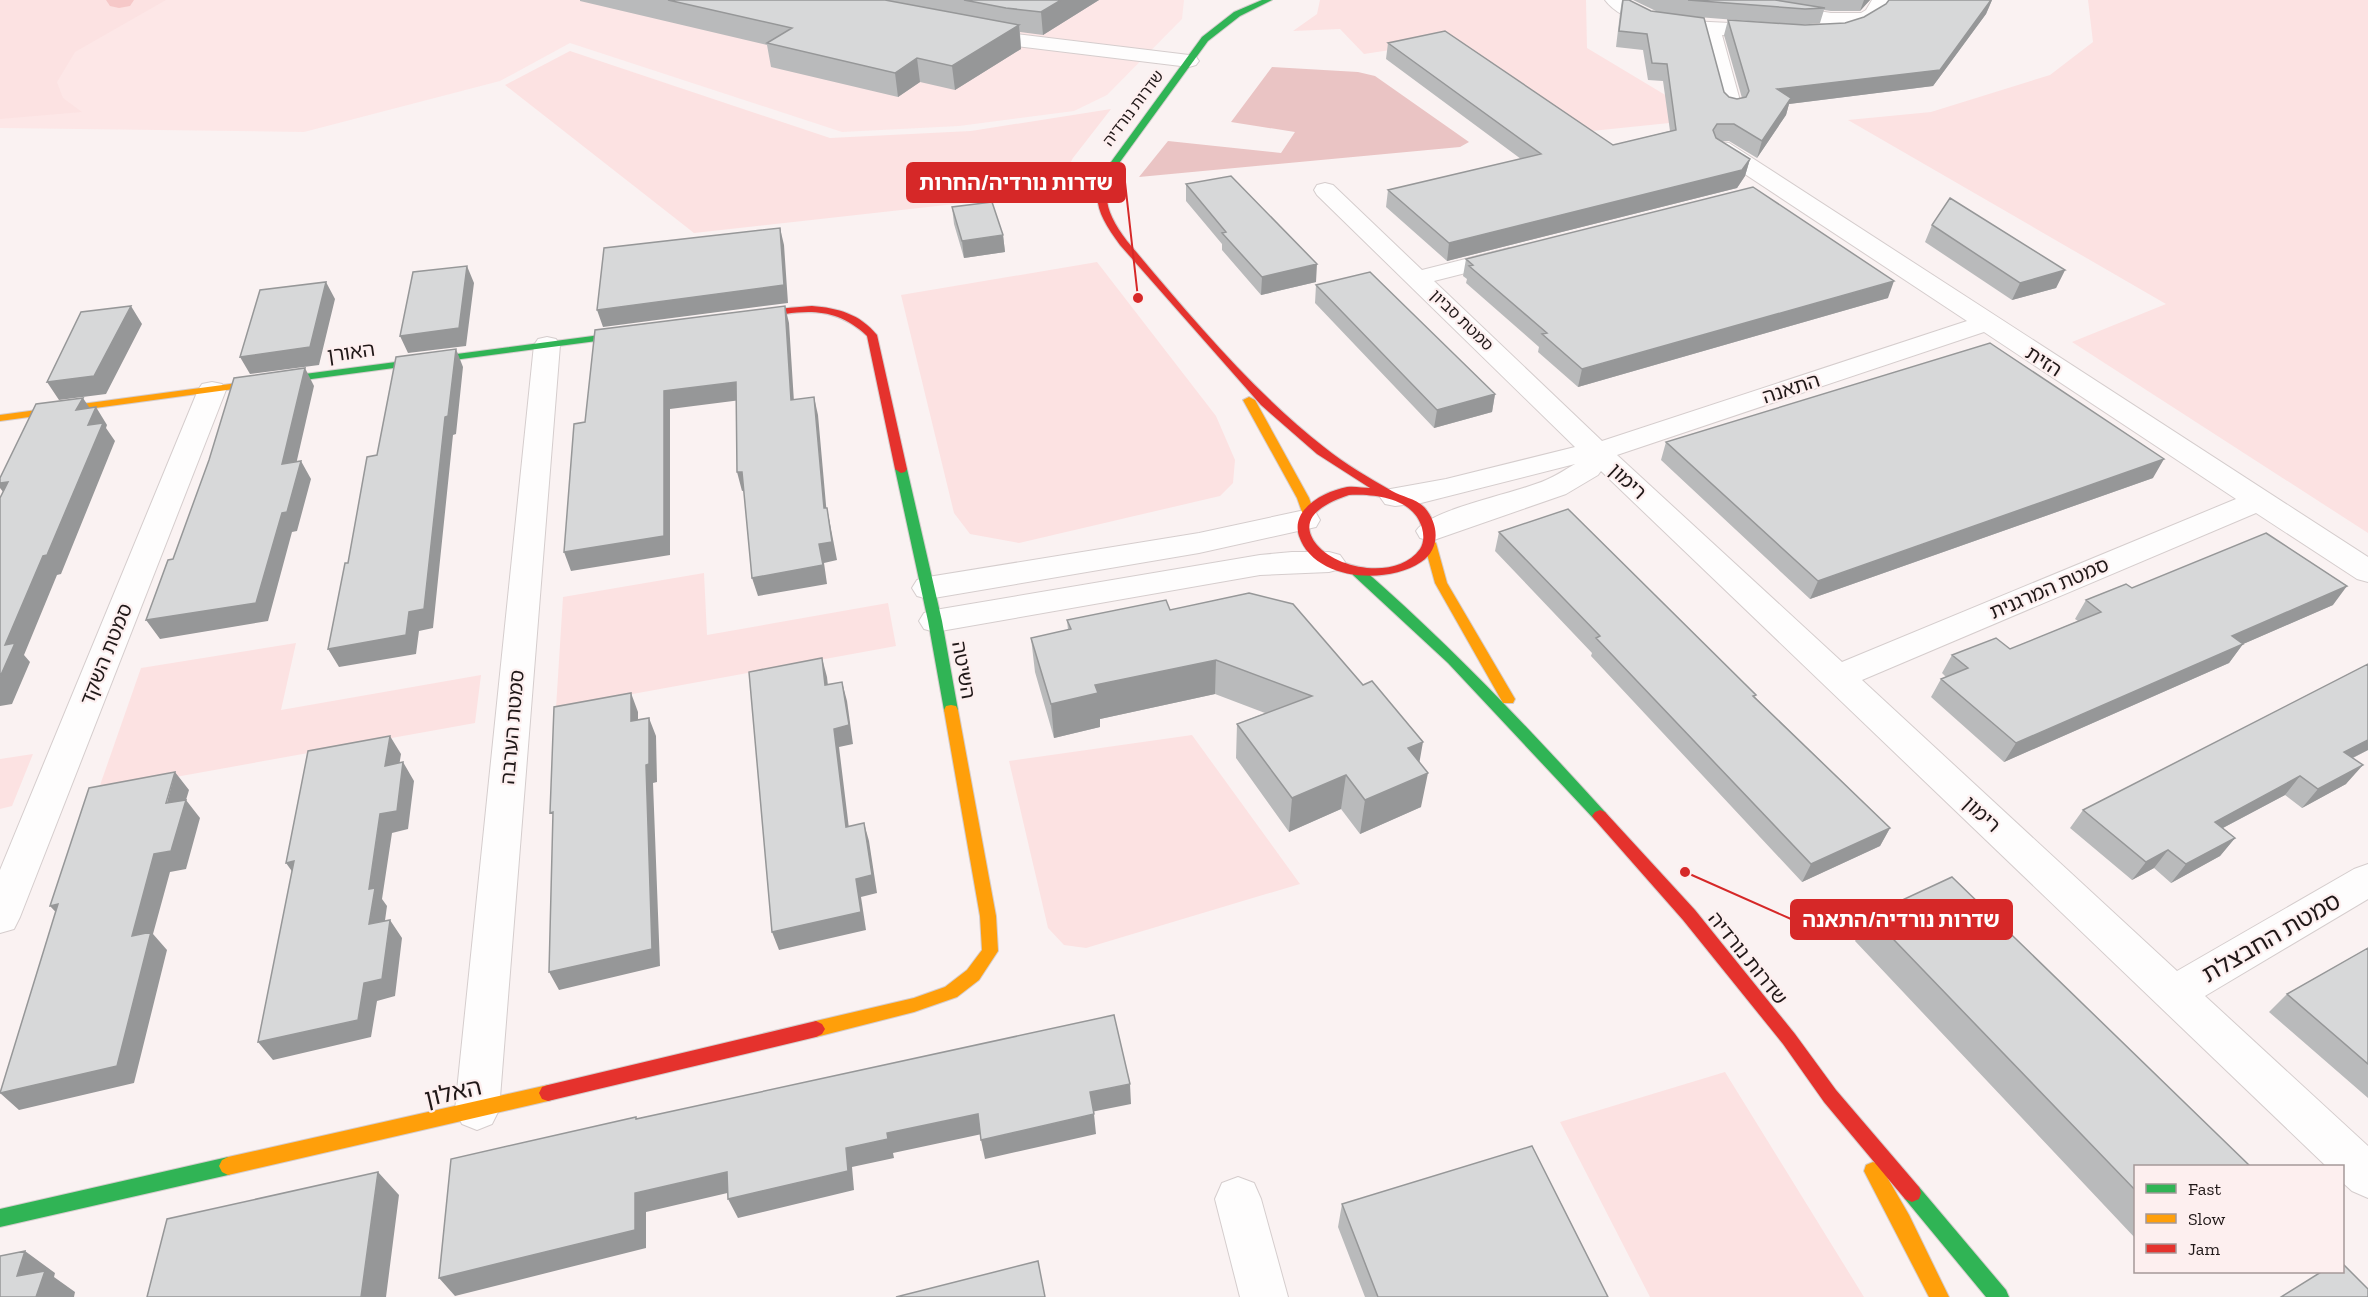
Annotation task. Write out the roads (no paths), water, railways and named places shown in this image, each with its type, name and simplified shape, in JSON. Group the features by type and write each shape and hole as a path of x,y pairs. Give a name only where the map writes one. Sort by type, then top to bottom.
{"street":[{"name":"שדרות נורדיה","path":"1268,0 1237,14 1205,39 1105,176 1101,198 1105,215 1114,230 1233,373 1326,459 1360,481 1391,495"},
{"path":"1614,0 1655,21 1794,33 1839,31 1851,27 1873,14 1881,0"},
{"path":"1716,0 1831,19 1864,18"},
{"name":"שדרות נורדיה","path":"1205,39 1210,20"},
{"path":"1710,27 1732,108"},
{"path":"953,28 1008,39 1189,61"},
{"name":"הזית","path":"1721,148 2368,572"},
{"path":"1747,195 1781,186"},
{"name":"סמטת סביון","path":"1325,190 1597,452"},
{"path":"1418,278 1532,249"},
{"name":"השיטה","path":"734,320 830,309 849,314 866,324 872,335 935,621 988,916 990,951 973,975 951,992 914,1005"},
{"name":"התאנה","path":"1391,495 1421,494 1563,456 1597,452 1986,323"},
{"name":"האורן","path":"0,418 652,331"},
{"name":"סמטת הערבה","path":"477,1110 547,345"},
{"name":"שדרות נורדיה","path":"1233,373 1304,498 1307,516"},
{"name":"סמטת השקד","path":"0,917 212,390"},
{"path":"1430,537 1467,516 1556,487 1575,478 1588,469 1597,452"},
{"name":"רימון","path":"1597,452 2368,1176"},
{"path":"1368,490 1391,495 1418,509 1426,519 1430,537 1424,554 1413,563 1379,573 1358,572 1329,562 1310,547 1304,535 1307,516 1318,502 1340,494 1368,490"},
{"name":"סמטת המרגנית","path":"1838,677 2259,500"},
{"path":"928,588 1199,543 1307,516"},
{"name":"שדרות נורדיה","path":"1430,537 1441,583 1533,742"},
{"path":"935,621 1260,565 1329,562"},
{"name":"שדרות נורדיה","path":"1358,572 1406,613 1533,742 1695,923 1789,1039 1830,1096 1999,1297"},
{"name":"סמטת החבצלת","path":"2173,994 2368,880"},
{"name":"האלון","path":"0,1218 477,1110 914,1005"},
{"name":"שדרות נורדיה","path":"1830,1096 1902,1222 1939,1297"},
{"path":"1238,1199 1264,1297"}],"place":[{"name":"שדרות נורדיה/החרות","path":"1138,298"},
{"name":"שדרות נורדיה/התאנה","path":"1685,872"}]}
